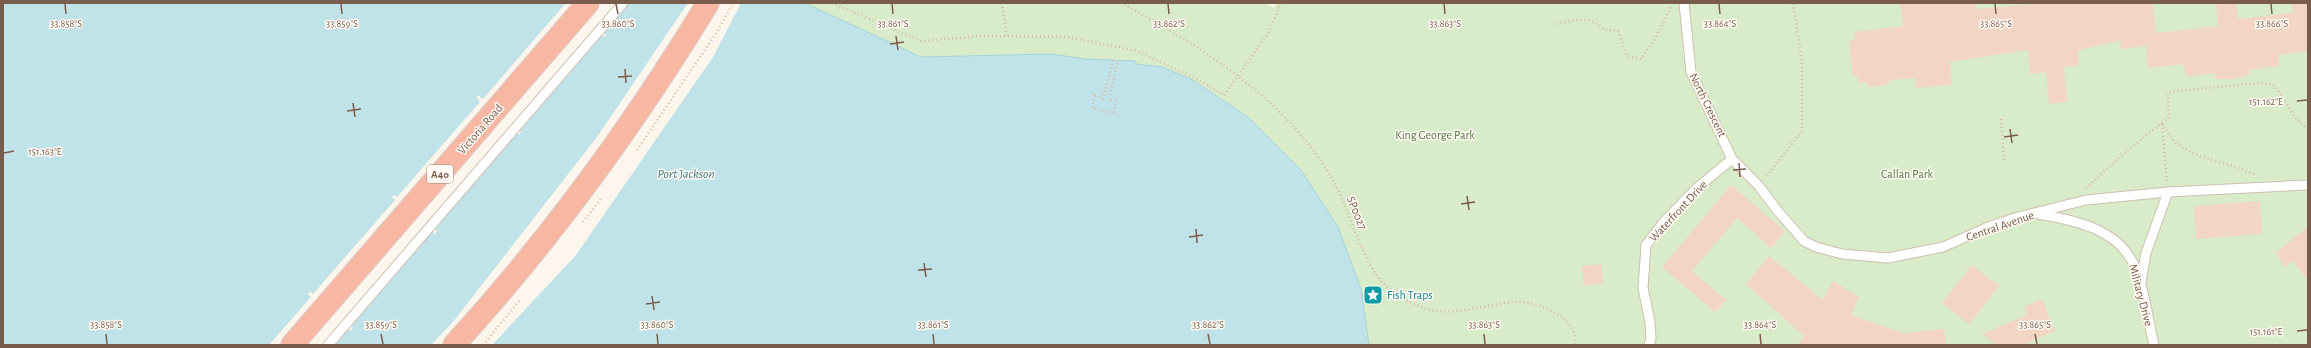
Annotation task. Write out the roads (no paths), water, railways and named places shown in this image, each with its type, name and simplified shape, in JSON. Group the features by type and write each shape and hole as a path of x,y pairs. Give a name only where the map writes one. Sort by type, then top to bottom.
{"highway":[{"name":"Victoria Road","path":"292,345 588,3"},
{"path":"454,345 495,301 591,177 708,3"}],"lane":[{"path":"328,345 623,3"},
{"name":"North Crescent","path":"1684,3 1691,72 1732,159"},
{"name":"Central Avenue","path":"1732,159 1759,186 1776,209 1804,241 1816,247 1842,254 1888,258 1943,247 1988,228 2068,204 2103,198 2168,192 2308,185"},
{"name":"Waterfront Drive","path":"1649,345 1651,338 1650,322 1643,288 1646,245 1663,223 1697,188 1732,159"},
{"path":"2140,288 2146,253 2168,192"},
{"name":"Military Drive","path":"2035,213 2074,221 2105,233 2118,243 2129,256 2136,268 2154,345"}],"water":[{"name":"Port Jackson","path":"3,3 805,3 921,57 1052,54 1086,59 1135,61 1136,64 1162,67 1191,79 1248,117 1301,170 1338,227 1361,289 1369,345 3,345"}],"place":[{"name":"Fish Traps","path":"1373,295"}],"park label":[{"name":"King George Park","path":"1435,135"},
{"name":"Callan Park","path":"1907,174"}]}
